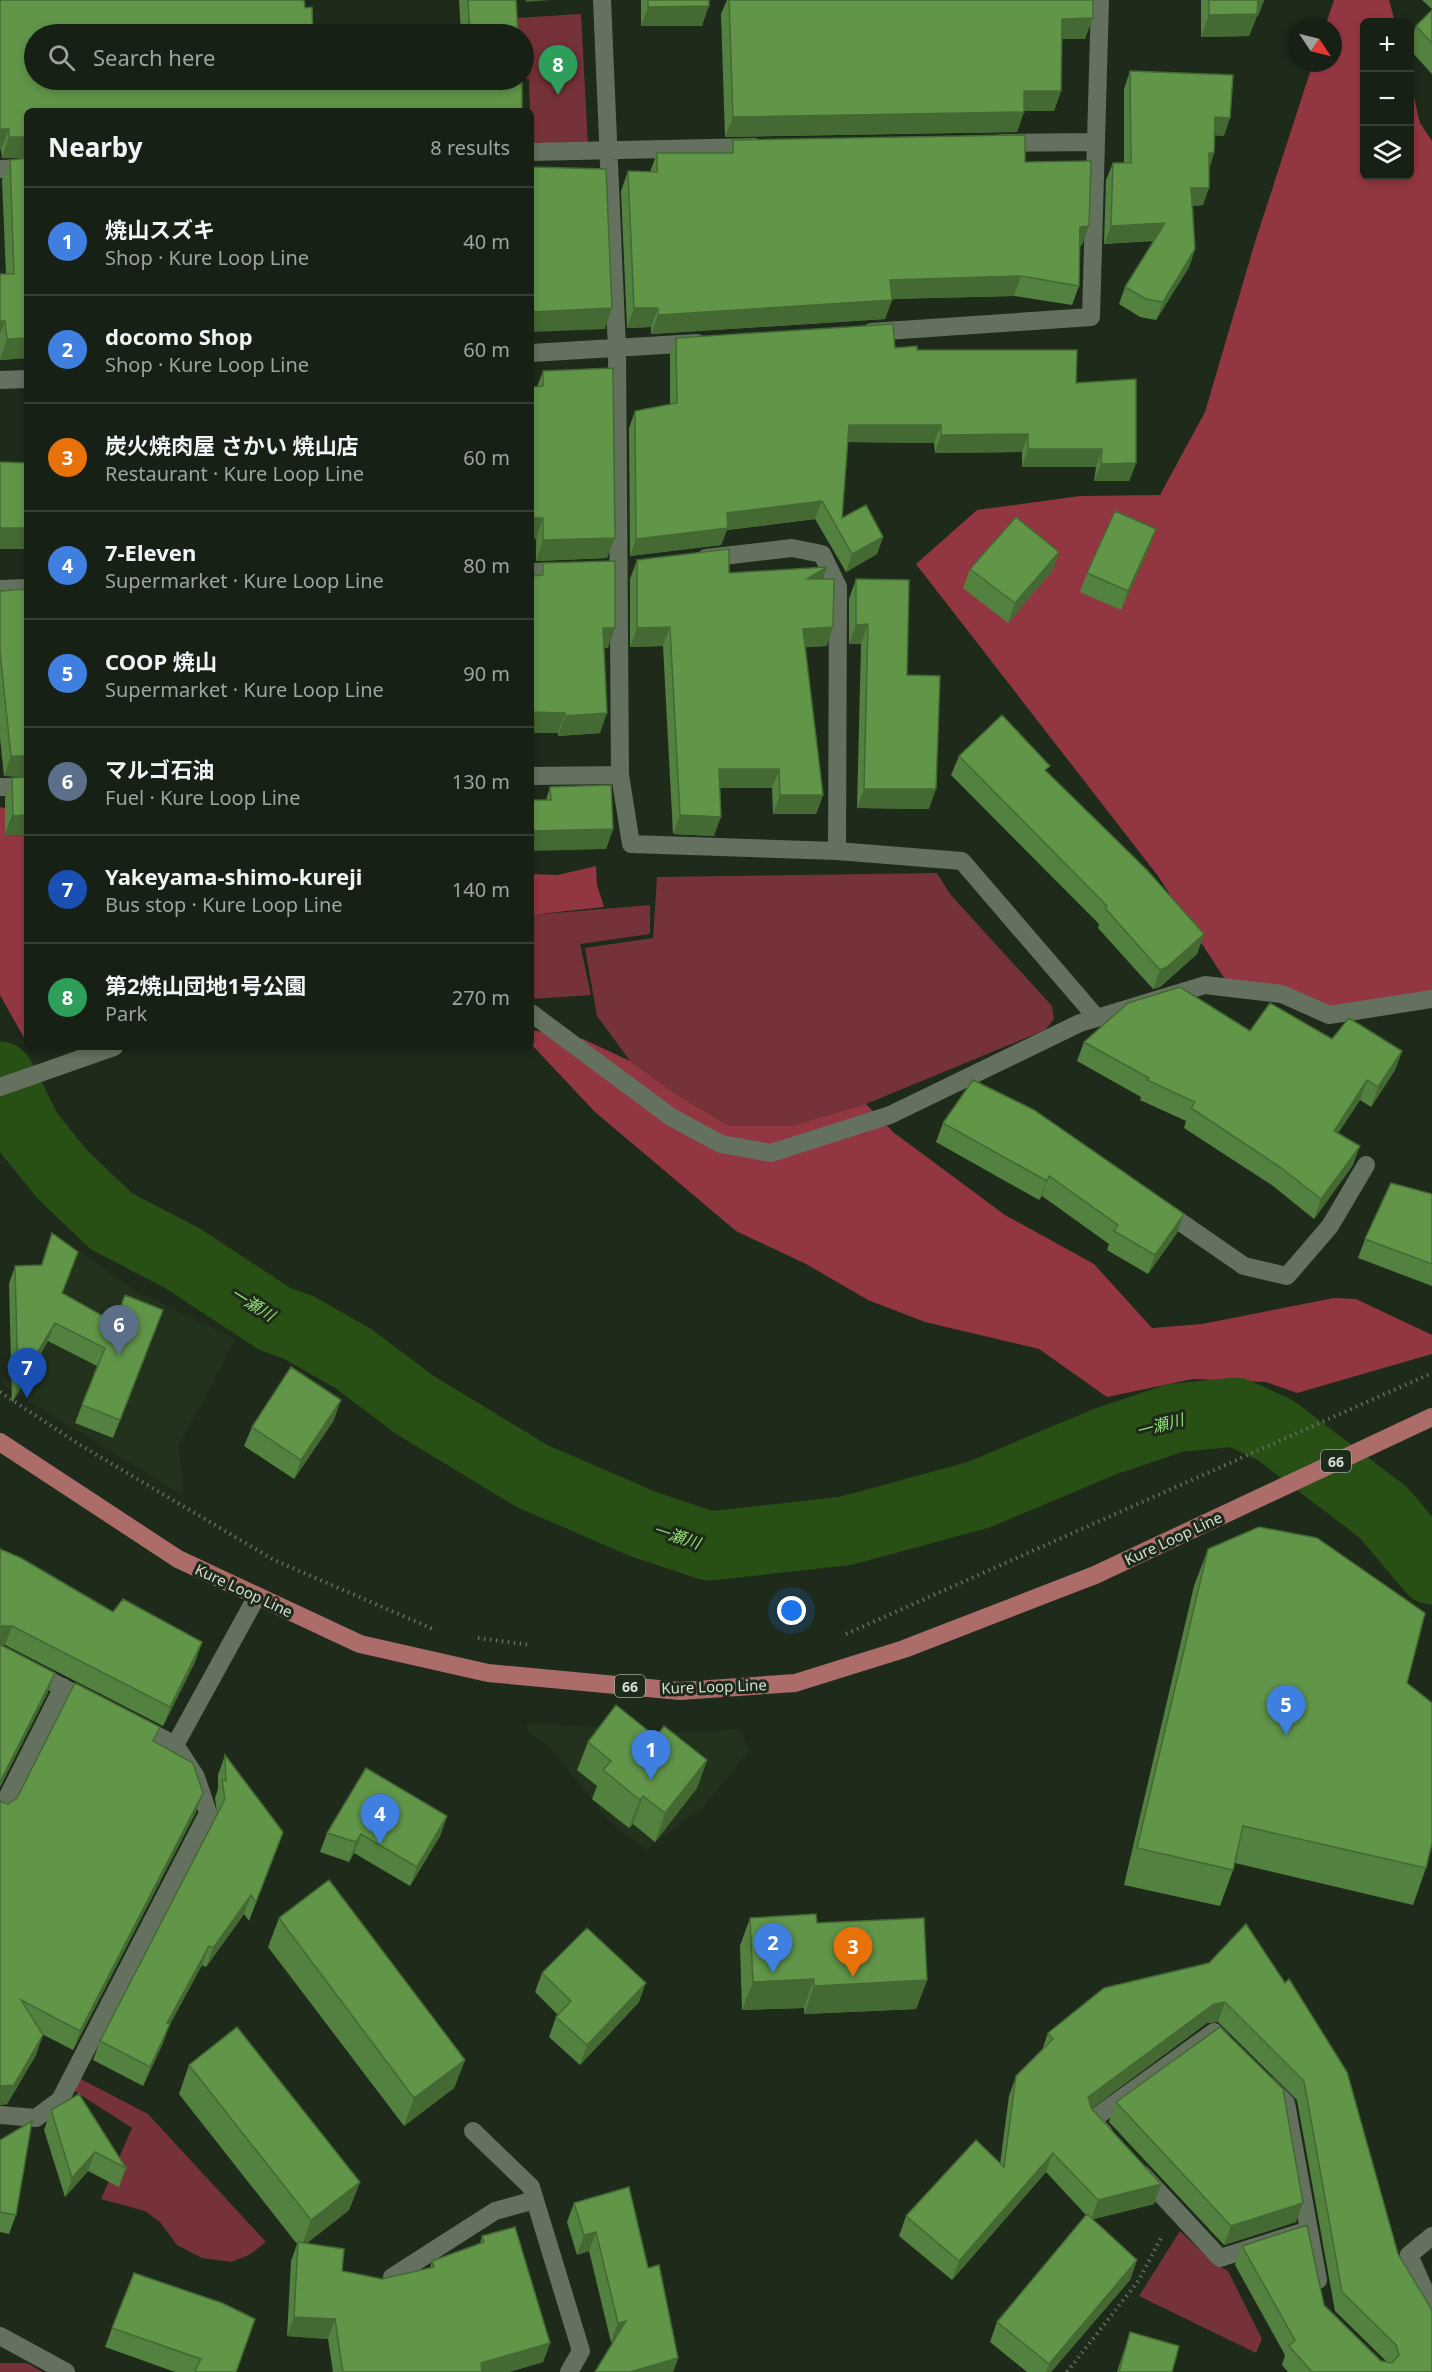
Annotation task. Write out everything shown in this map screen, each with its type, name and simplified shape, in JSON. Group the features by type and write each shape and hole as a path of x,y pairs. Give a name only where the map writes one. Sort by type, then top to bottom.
{"main road":[{"name":"Kure Loop Line","path":"0,1442 178,1559 360,1644 488,1673 680,1690 795,1683 904,1649 1095,1575 1432,1417"}],"street":[{"path":"602,0 617,349 620,775 631,844 837,851 962,861 1097,1018"},
{"path":"854,333 1091,317 1100,0"},
{"path":"977,144 1096,142"},
{"path":"534,152 775,147"},
{"path":"0,169 24,168"},
{"path":"534,353 712,342"},
{"path":"0,380 24,379"},
{"path":"688,561 792,548 822,554 838,587 837,851"},
{"path":"534,572 642,566"},
{"path":"0,589 24,588"},
{"path":"534,776 620,775"},
{"path":"0,787 24,787"},
{"path":"534,1015 671,1117 721,1144 771,1153 890,1115 1080,1023 1204,985 1282,994 1329,1015 1432,999"},
{"path":"0,1087 105,1050"},
{"path":"970,1076 990,1090"},
{"path":"1146,1198 1244,1266 1287,1276 1330,1226 1366,1165"},
{"path":"176,1744 257,1596"},
{"path":"0,1655 176,1744 196,1777 208,1813 60,2100 36,2118 0,2115"},
{"path":"0,1812 63,1687"},
{"path":"1115,2145 1092,2120 1129,2092 1214,2032 1238,2056"},
{"path":"1254,2072 1286,2103 1321,2295"},
{"path":"473,2131 531,2187 580,2351 569,2372"},
{"path":"1130,2161 1220,2258 1309,2230"},
{"path":"392,2277 495,2211 535,2200"},
{"path":"1432,2236 1409,2255 1432,2307"},
{"path":"0,2336 66,2372"}],"path":[{"path":"841,1636 1432,1373"},
{"path":"0,1392 80,1445 274,1560 436,1630"},
{"path":"469,1637 537,1646"},
{"path":"1067,2372 1139,2280 1176,2211"}],"shaded area":[{"path":"1334,0 1389,0 1394,18 1360,18 1360,180 1414,180 1414,97 1420,123 1432,141 1432,999 1329,1015 1226,981 1158,876 916,564 977,510 1080,496 1160,495 1205,412 1255,242 1310,72 1342,72 1342,18 1328,18"},
{"path":"581,14 588,146 534,150 534,108 530,108 529,90 534,90 534,24 515,24 515,18"},
{"path":"0,807 5,808 5,836 24,835 24,1038 0,995"},
{"path":"596,866 597,885 604,907 534,915 534,874 558,875"},
{"path":"937,873 950,894 1052,1006 1054,1019 1045,1030 866,1104 790,1126 729,1126 679,1096 630,1061 597,1016 585,948 653,938 657,877"},
{"path":"650,905 650,934 580,944 591,995 534,999 534,915"},
{"path":"534,1031 583,1039 630,1061 679,1096 729,1126 790,1126 866,1104 893,1132 1005,1215 1094,1264 1152,1328 1202,1324 1334,1298 1356,1299 1432,1335 1432,1354 1297,1393 1266,1382 1193,1379 1107,1397 1039,1349 925,1322 868,1300 806,1264 736,1231 595,1112 534,1047"},
{"path":"55,1234 134,1290 236,1339 179,1445 184,1496 1,1384 11,1370 9,1284 35,1283 46,1250"},
{"path":"528,1723 689,1733 740,1729 749,1751 704,1806 646,1850 609,1821 555,1753 526,1729"},
{"path":"77,2077 148,2114 266,2242 249,2255 231,2262 202,2258 177,2245 160,2222 145,2211 101,2199 132,2128 73,2090"},
{"path":"1180,2231 1214,2263 1228,2271 1262,2339 1256,2353 1139,2296"},
{"path":"0,2363 27,2363 43,2372 0,2372"}],"building":[{"path":"0,0 304,0 305,8 312,7 313,24 24,24 24,90 522,90 522,108 24,108 24,137 9,137 9,129 0,129"},
{"path":"468,0 516,0 517,24 469,24"},
{"path":"648,0 709,0 709,6 648,7"},
{"path":"729,0 1093,0 1093,18 1062,19 1061,91 1024,91 1024,112 733,117"},
{"path":"1209,0 1258,0 1257,14 1209,15"},
{"path":"1432,10 1432,43 1416,26"},
{"path":"1130,71 1233,75 1230,118 1215,117 1214,153 1209,153 1209,188 1191,188 1195,249 1163,302 1146,299 1125,287 1165,223 1111,226 1113,163 1131,163"},
{"path":"1025,135 1025,162 1091,161 1089,226 1080,227 1079,286 1021,276 890,280 892,300 658,315 658,308 634,308 628,171 657,172 657,153 733,153 733,140"},
{"path":"24,158 24,338 7,339 5,321 0,321 0,274 14,274 10,160"},
{"path":"534,167 606,169 612,308 534,312"},
{"path":"893,324 895,348 917,346 917,350 1077,350 1076,383 1136,379 1136,463 1101,464 1102,449 1028,449 1028,434 941,435 941,425 849,425 842,518 866,505 883,537 852,554 822,501 727,513 728,528 636,539 635,411 677,403 676,338"},
{"path":"613,368 615,538 543,540 543,518 534,518 534,387 543,386 543,371"},
{"path":"0,462 24,463 24,528 0,528"},
{"path":"1115,511 1156,529 1128,591 1087,573"},
{"path":"1016,517 1059,552 1015,603 970,569"},
{"path":"729,549 729,573 827,567 807,579 834,579 833,627 803,629 823,795 780,795 779,769 719,769 721,817 680,815 670,627 637,628 637,560"},
{"path":"615,561 615,628 603,628 607,713 565,716 565,713 534,712 534,576 543,575 543,563"},
{"path":"856,579 909,580 907,675 940,676 936,789 864,789 868,624 856,625"},
{"path":"24,589 24,756 11,756 0,651 0,591"},
{"path":"1002,715 1050,766 1045,770 1147,870 1204,934 1167,967 1160,970 1105,908 1107,906 959,756"},
{"path":"24,777 24,815 13,816 12,778"},
{"path":"611,785 613,829 534,831 534,800 551,800 550,787"},
{"path":"1180,987 1250,1031 1270,1003 1332,1039 1349,1018 1402,1051 1378,1087 1367,1080 1334,1131 1360,1146 1321,1199 1280,1167 1191,1108 1195,1102 1147,1080 1149,1078 1084,1042 1128,1003"},
{"path":"973,1080 1034,1110 1184,1214 1155,1255 1114,1231 1118,1225 1049,1176 1047,1181 943,1123"},
{"path":"1391,1183 1432,1194 1432,1264 1365,1239"},
{"path":"52,1233 78,1252 62,1293 115,1323 125,1295 163,1310 120,1420 82,1405 105,1348 55,1323 18,1385 15,1266 42,1265"},
{"path":"291,1367 341,1400 301,1460 252,1427"},
{"path":"1259,1527 1317,1538 1425,1613 1407,1683 1432,1703 1432,1843 1426,1868 1243,1826 1233,1870 1137,1848 1208,1549"},
{"path":"0,1549 21,1558 113,1612 123,1599 202,1642 170,1707 12,1626 1,1626 0,1628"},
{"path":"0,1643 55,1673 0,1782"},
{"path":"75,1683 160,1727 153,1741 193,1763 203,1793 80,2031 21,2000 43,2035 14,2085 0,2087 0,1800 8,1804 17,1798"},
{"path":"616,1705 656,1737 664,1726 707,1760 665,1813 643,1796 640,1800 603,1770 611,1761 588,1742"},
{"path":"225,1755 283,1832 256,1902 251,1895 213,1948 209,1946 167,2023 170,2024 150,2067 100,2041 225,1799 222,1779 226,1781"},
{"path":"366,1768 447,1816 417,1867 361,1834 356,1842 327,1833"},
{"path":"329,1880 465,2060 414,2098 279,1918"},
{"path":"816,1914 817,1923 924,1918 927,1980 814,1986 814,1979 753,1982 750,1918"},
{"path":"1246,1924 1285,1983 1289,1979 1347,2072 1398,2254 1432,2310 1432,2372 1312,2372 1289,2346 1295,2340 1242,2246 1307,2225 1324,2305 1381,2361 1392,2363 1399,2355 1396,2345 1342,2292 1304,2081 1225,2002 1214,2004 1088,2097 1091,2108 1161,2184 1098,2200 1053,2153 959,2261 906,2216 976,2140 1004,2167 1016,2076 1053,2039 1048,2033 1104,1988 1209,1963"},
{"path":"587,1928 646,1983 587,2045 556,2017 571,2001 542,1973"},
{"path":"237,2027 360,2182 311,2220 189,2065"},
{"path":"1220,2027 1283,2089 1303,2203 1231,2226 1116,2102"},
{"path":"79,2094 126,2168 95,2152 72,2178 51,2110"},
{"path":"32,2121 16,2215 0,2212 0,2140"},
{"path":"629,2187 648,2268 659,2265 678,2358 630,2372 595,2372 626,2321 618,2323 596,2232 584,2235 574,2203"},
{"path":"1087,2214 1137,2260 1049,2364 997,2322"},
{"path":"515,2227 550,2343 481,2363 482,2372 343,2372 335,2319 294,2317 298,2242 344,2249 342,2271 382,2279 434,2267 432,2261 484,2242 482,2236"},
{"path":"134,2273 222,2303 255,2319 236,2372 195,2371 201,2359 112,2328"},
{"path":"1130,2332 1179,2346 1172,2372 1119,2372"}],"waterway":[{"name":"一瀬川","path":"0,1076 28,1132 63,1175 111,1221 182,1258 275,1319 298,1327 354,1359 415,1405 532,1476 643,1524 709,1546 845,1531 978,1495 1104,1442 1175,1418 1236,1412 1275,1430 1384,1513 1432,1570"}],"place":[{"name":"第2焼山団地1号公園","path":"558,95"},
{"name":"マルゴ石油","path":"119,1355"},
{"name":"Yakeyama-shimo-kureji","path":"27,1398"},
{"name":"COOP 焼山","path":"1286,1735"},
{"name":"焼山スズキ","path":"651,1780"},
{"name":"7-Eleven","path":"380,1844"},
{"name":"docomo Shop","path":"773,1973"},
{"name":"炭火焼肉屋 さかい 焼山店","path":"853,1977"}]}
